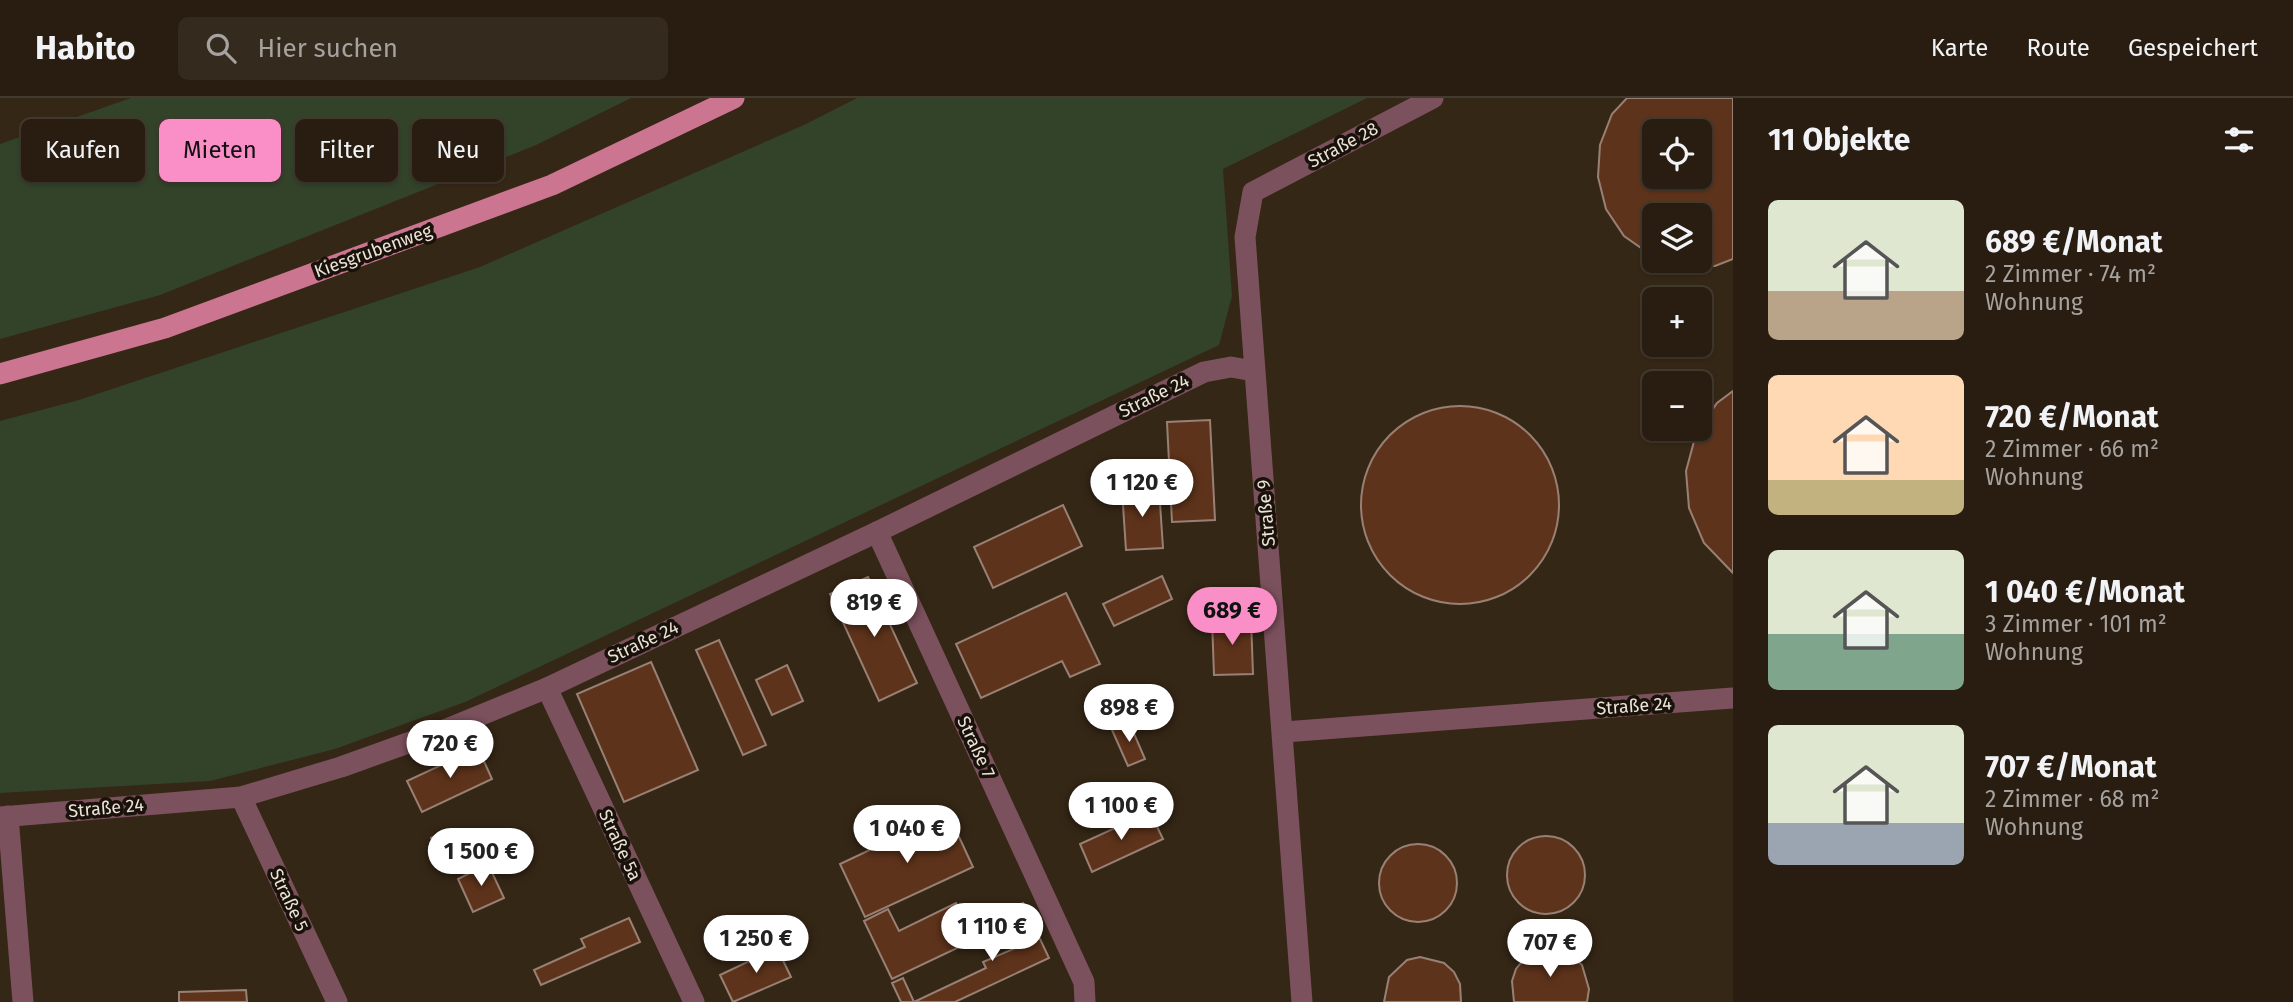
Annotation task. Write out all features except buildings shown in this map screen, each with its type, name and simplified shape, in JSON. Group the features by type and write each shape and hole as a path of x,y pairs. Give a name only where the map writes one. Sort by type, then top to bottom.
{"main road":[{"name":"Kiesgrubenweg","path":"0,374 165,328 552,185 734,98"}],"lane":[{"name":"Straße 28","path":"1254,192 1433,98"},
{"name":"Straße 9","path":"1254,192 1245,237 1284,732 1302,1002"},
{"name":"Straße 24","path":"4,817 241,797 353,763 547,688 877,532 1204,372 1231,366 1254,370"},
{"name":"Straße 7","path":"877,532 1084,982 1085,1002"},
{"name":"Straße 5a","path":"547,688 694,1002"},
{"name":"Straße 24","path":"1284,732 1733,698"},
{"name":"Straße 5","path":"241,797 337,1002"},
{"path":"4,817 23,1002"}],"green space":[{"path":"131,98 631,98 504,158 504,119 412,119 412,182 443,182 160,295 0,339 0,144 21,137 21,182 145,182 145,119 71,119"},
{"path":"857,98 1367,98 1223,169 1232,296 1219,345 465,702 335,749 210,781 0,793 0,421 79,400 480,267 806,124"}]}
